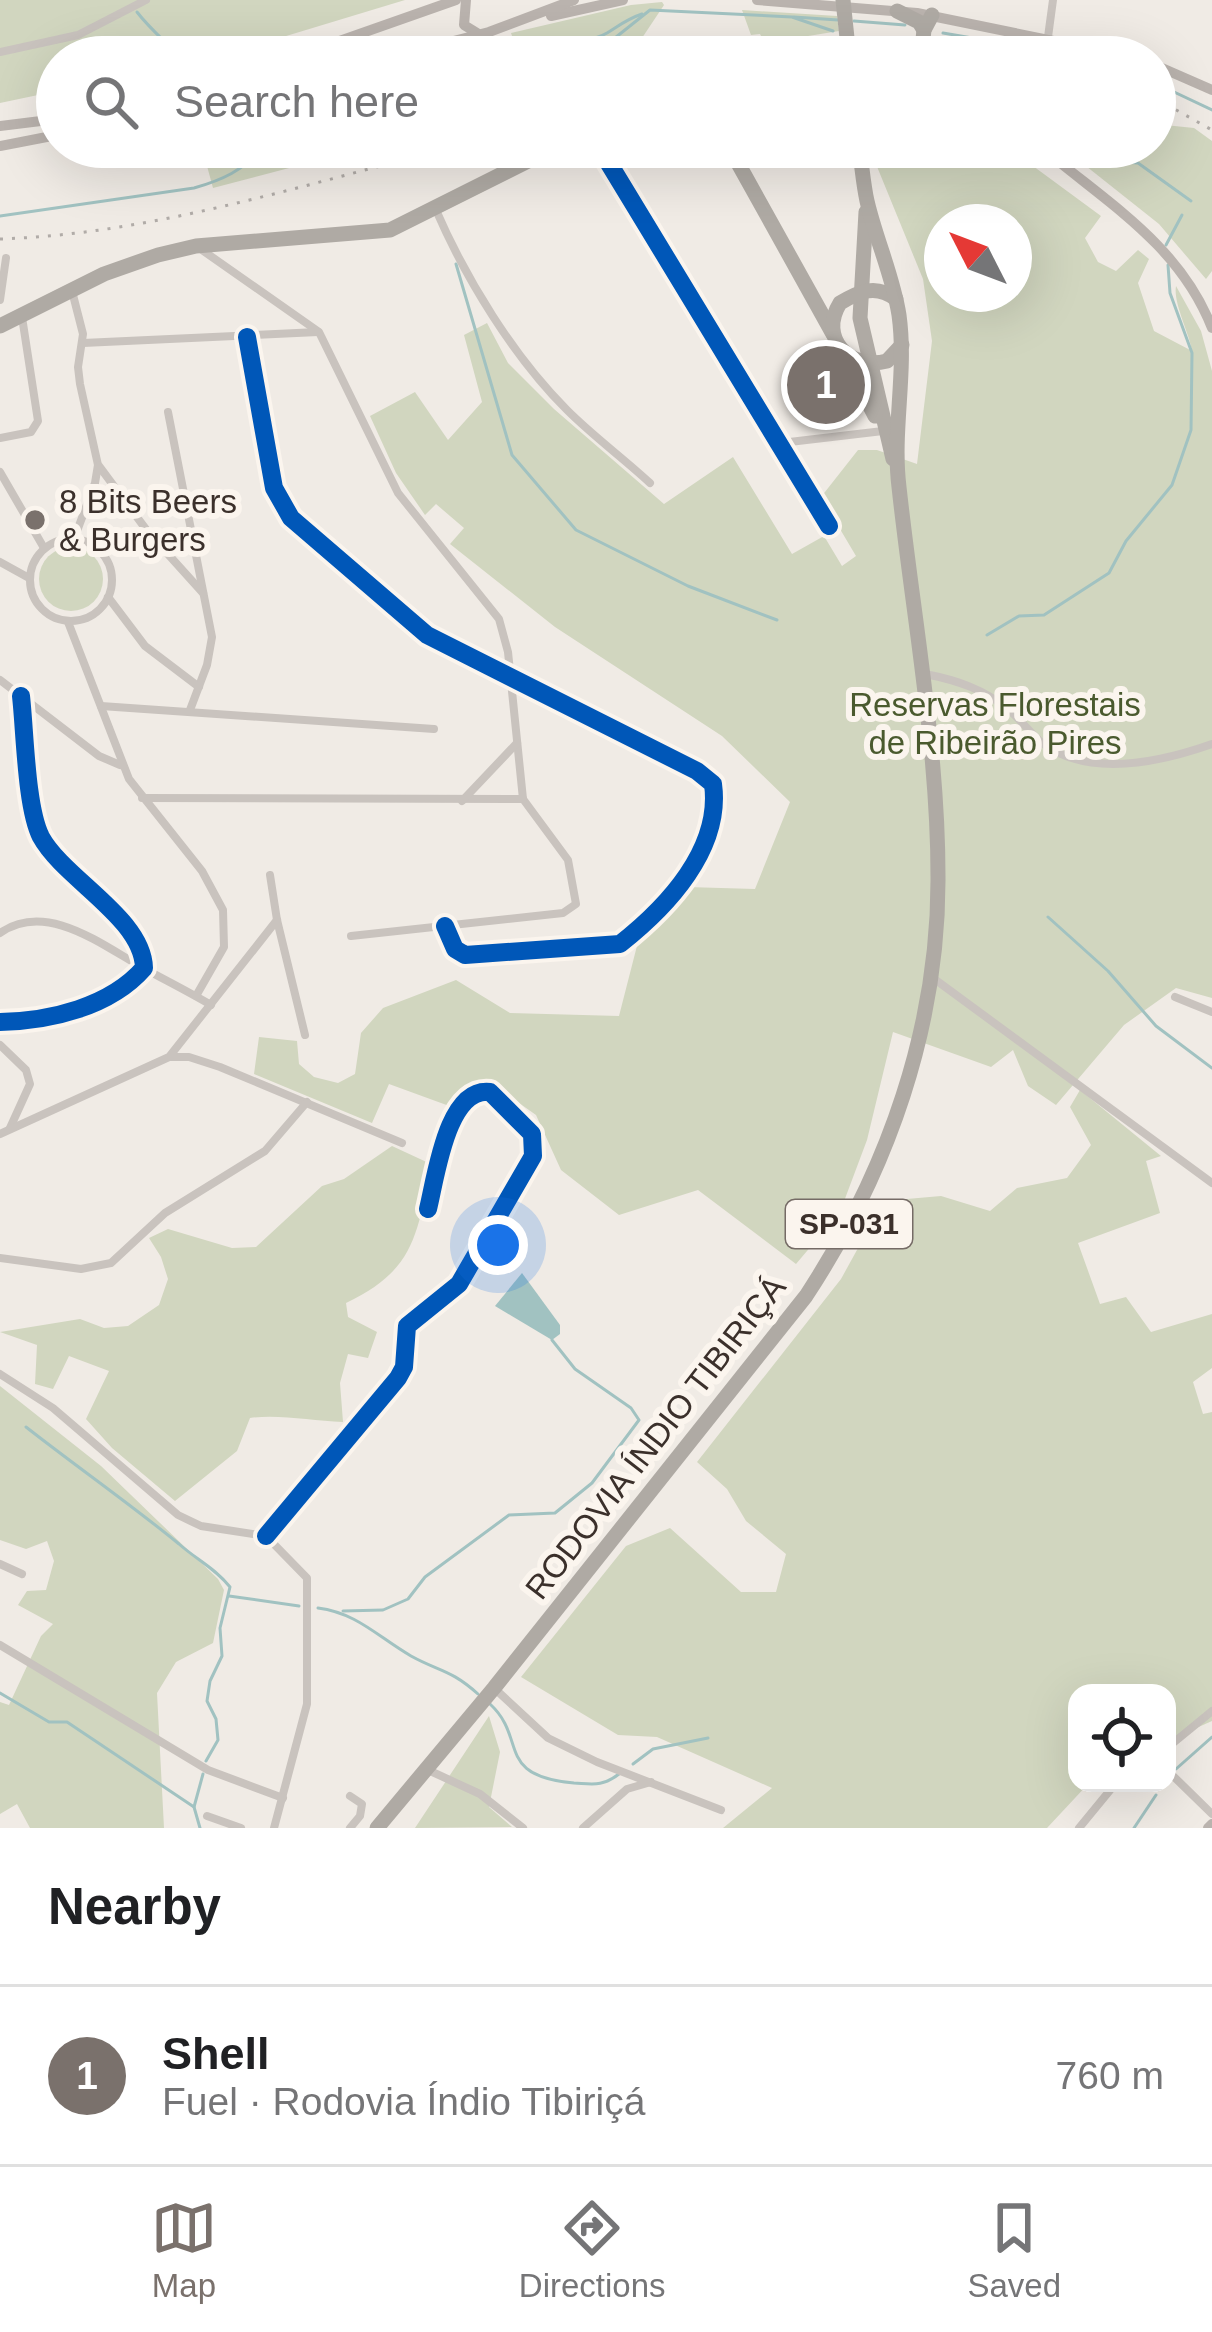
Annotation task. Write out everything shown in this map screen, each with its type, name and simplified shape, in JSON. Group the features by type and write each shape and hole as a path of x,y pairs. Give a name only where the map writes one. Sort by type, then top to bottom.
{"highway":[{"path":"843,0 847,36"},
{"path":"897,11 919,22 935,23"},
{"path":"930,36 935,23"},
{"path":"934,36 935,23"},
{"path":"0,326 133,262 196,246 368,234 402,225 515,168"},
{"path":"741,168 883,432"},
{"name":"RODOVIA ÍNDIO TIBIRIÇÁ","path":"377,1828 745,1375 828,1263 894,1125 931,976 938,836 897,474 902,344 896,299 862,168"},
{"name":"RODOVIA ÍNDIO TIBIRIÇÁ","path":"867,200 854,296 883,432 897,474"},
{"path":"809,292 821,301 854,296 896,299"},
{"path":"854,296 833,317 837,342 869,365 887,362 902,344"},
{"path":"865,346 874,357 887,362"}],"main road":[{"path":"354,36 456,0"},
{"path":"466,0 464,25 477,33"},
{"path":"507,26 574,0"},
{"path":"466,36 623,0"},
{"path":"758,0 897,11"},
{"path":"935,23 1033,36"},
{"path":"1176,74 1212,90"},
{"path":"0,126 35,122 36,139 0,146"},
{"path":"1066,168 1156,240 1187,280 1212,328"}],"street":[{"path":"73,36 146,0"},
{"path":"1048,36 1053,0"},
{"path":"0,52 36,44"},
{"path":"612,168 829,526"},
{"path":"436,209 488,304 535,372 570,412 650,483"},
{"path":"196,246 320,332 398,493 499,619 524,799 562,849 572,874 576,904 554,915 351,936"},
{"path":"0,300 6,258"},
{"path":"72,290 83,343 78,368 98,465 74,539"},
{"path":"0,438 31,432 38,421 22,317"},
{"path":"83,343 320,332"},
{"path":"247,337 281,506 411,623 511,680 710,778 715,798 697,863 620,944 465,955 455,950 445,926"},
{"path":"168,412 212,646 190,710"},
{"path":"781,443 883,432"},
{"path":"98,465 148,532 206,596"},
{"path":"0,472 44,548"},
{"path":"0,562 29,578 38,606 68,622 94,614 112,586 109,563 94,546 74,539 44,548 29,578"},
{"path":"108,597 145,646 199,687"},
{"path":"68,622 122,765 142,798 202,871 223,910 224,947 196,996"},
{"path":"920,672 962,682 993,697 1042,743 1083,761 1148,761 1212,744"},
{"path":"0,680 99,756 122,765"},
{"path":"0,1022 39,1019 93,1003 128,984 144,968 133,936 42,839 34,816 21,697"},
{"path":"101,706 434,729"},
{"path":"462,801 518,742"},
{"path":"142,798 524,799"},
{"path":"271,875 305,1035"},
{"path":"5,1131 169,1057 277,920"},
{"path":"0,933 20,922 50,923 95,940 211,1005"},
{"path":"931,976 1212,1183"},
{"path":"1175,997 1212,1012"},
{"path":"0,1045 26,1070 30,1084 5,1131"},
{"path":"169,1057 204,1062 402,1143"},
{"path":"266,1536 398,1378 404,1367 407,1325 459,1284 533,1156 535,1142 526,1126 496,1096 484,1090 458,1108 428,1209"},
{"path":"0,1258 81,1269 111,1263 165,1213 265,1151 307,1102"},
{"path":"0,1374 53,1408 189,1522 266,1536 308,1585 307,1704 274,1828"},
{"path":"0,1564 22,1574"},
{"path":"0,1645 208,1770 283,1798"},
{"path":"494,1688 548,1738 721,1810"},
{"path":"1176,1741 1212,1712"},
{"path":"425,1769 481,1794 524,1828"},
{"path":"1176,1778 1212,1814"},
{"path":"583,1828 626,1789 652,1781"},
{"path":"1079,1828 1109,1792"},
{"path":"350,1796 362,1804 350,1828"},
{"path":"206,1816 241,1828"}],"green space":[{"path":"0,0 405,0 286,36 36,36 36,95 0,103"},
{"path":"631,5 664,5 643,36 511,33"},
{"path":"742,10 837,16 839,31 808,36 751,35"},
{"path":"1176,126 1194,128 1212,141 1212,271 1206,279 1159,224 1088,168 1176,168"},
{"path":"208,168 289,168 213,188"},
{"name":"Reservas Florestais de Ribeirão Pires","path":"878,168 1036,168 1101,216 1085,238 1098,262 1116,271 1138,250 1149,259 1138,283 1154,331 1192,351 1176,286 1201,331 1212,371 1212,998 1176,988 1124,1025 1056,1105 1028,1086 1013,1050 991,1067 893,1032 867,1140 840,1212 796,1264 698,1190 619,1215 561,1170 536,1115 485,1079 452,1107 389,1084 372,1123 254,1074 259,1037 297,1041 299,1064 314,1077 338,1083 355,1074 361,1033 383,1008 456,980 510,1013 619,1016 639,938 687,887 755,889 790,802 722,736 555,627 450,544 464,528 436,504 425,515 396,473 370,416 415,392 448,440 482,402 464,335 487,323 508,363 664,504 733,457 792,554 824,536 842,566 856,556 821,497 858,450 877,450 917,464 932,341 928,312 1032,312 1032,204 924,204 924,286"},
{"path":"71,547 94,556 103,579 94,602 71,611 48,602 39,579 48,556"},
{"path":"1080,1090 1161,1156 1146,1161 1160,1213 1078,1243 1100,1304 1126,1297 1151,1332 1212,1314 1212,1368 1193,1382 1203,1414 1212,1412 1212,1721 1176,1737 1176,1684 1068,1684 1068,1792 1081,1792 1047,1828 723,1828 772,1788 657,1737 618,1735 521,1677 626,1546 670,1528 741,1592 776,1592 786,1554 746,1521 727,1489 697,1462 841,1279 884,1201 941,1196 990,1211 1017,1188 1067,1178 1091,1145 1070,1107"},
{"path":"392,1146 433,1165 416,1230 400,1263 346,1303 348,1317 377,1332 368,1358 348,1354 340,1383 343,1422 250,1418 237,1451 175,1501 112,1448 86,1419 109,1371 69,1356 53,1389 35,1384 37,1345 0,1332 80,1319 104,1328 128,1326 159,1305 168,1279 149,1238 168,1229 232,1248 256,1247 322,1186 344,1179"},
{"path":"0,1386 101,1466 224,1590 213,1643 176,1662 157,1693 164,1828 30,1828 17,1804 0,1814 0,1702 9,1705 41,1636 53,1624 18,1605 27,1591 46,1590 54,1561 47,1541 26,1549 0,1540"},
{"path":"489,1716 500,1752 489,1807 512,1827 415,1828"}],"water":[{"path":"522,1273 560,1325 560,1334 552,1340 495,1306"}],"waterway":[{"path":"617,36 650,10 792,17 833,31"},
{"path":"137,12 159,36"},
{"path":"602,36 642,14"},
{"path":"794,17 838,20"},
{"path":"854,21 905,25"},
{"path":"943,33 960,36"},
{"path":"1176,93 1212,110"},
{"path":"0,216 194,188 240,168"},
{"path":"1145,168 1191,201"},
{"path":"1166,245 1182,215"},
{"path":"456,264 512,455 576,530 688,586 777,620"},
{"path":"987,635 1019,616 1044,615 1109,573 1126,541 1172,485 1191,430 1192,353 1170,293 1168,265"},
{"path":"1048,917 1108,971 1156,1026 1212,1068"},
{"path":"343,1611 383,1610 408,1599 425,1577 509,1515 555,1513 592,1483 639,1420 631,1408 575,1369 552,1340"},
{"path":"26,1427 230,1587 220,1628 222,1656 207,1701 216,1719 218,1740 206,1761"},
{"path":"229,1596 299,1606"},
{"path":"318,1608 356,1620 478,1694"},
{"path":"0,1693 49,1722 67,1722 194,1807"},
{"path":"490,1704 508,1730 522,1764 532,1773 592,1784 619,1774"},
{"path":"1176,1769 1212,1737"},
{"path":"633,1764 653,1749 708,1738"},
{"path":"200,1828 194,1807 203,1774"},
{"path":"1134,1828 1156,1795"}],"railway":[{"path":"1176,110 1212,130"},
{"path":"0,239 115,228 373,168"}],"cycle path":[{"path":"612,168 829,526"},
{"path":"247,337 274,488 291,518 427,635 697,771 713,784 709,831 688,874 656,913 620,944 465,955 455,949 445,926"},
{"path":"0,1022 39,1019 97,1002 144,968 131,932 41,837 29,789 21,696"},
{"path":"266,1536 398,1378 404,1367 407,1326 459,1284 533,1156 532,1134 490,1092 475,1094 454,1118 428,1209"}],"place":[{"name":"Shell","path":"826,385"},
{"name":"8 Bits Beers & Burgers","path":"35,520"}]}
